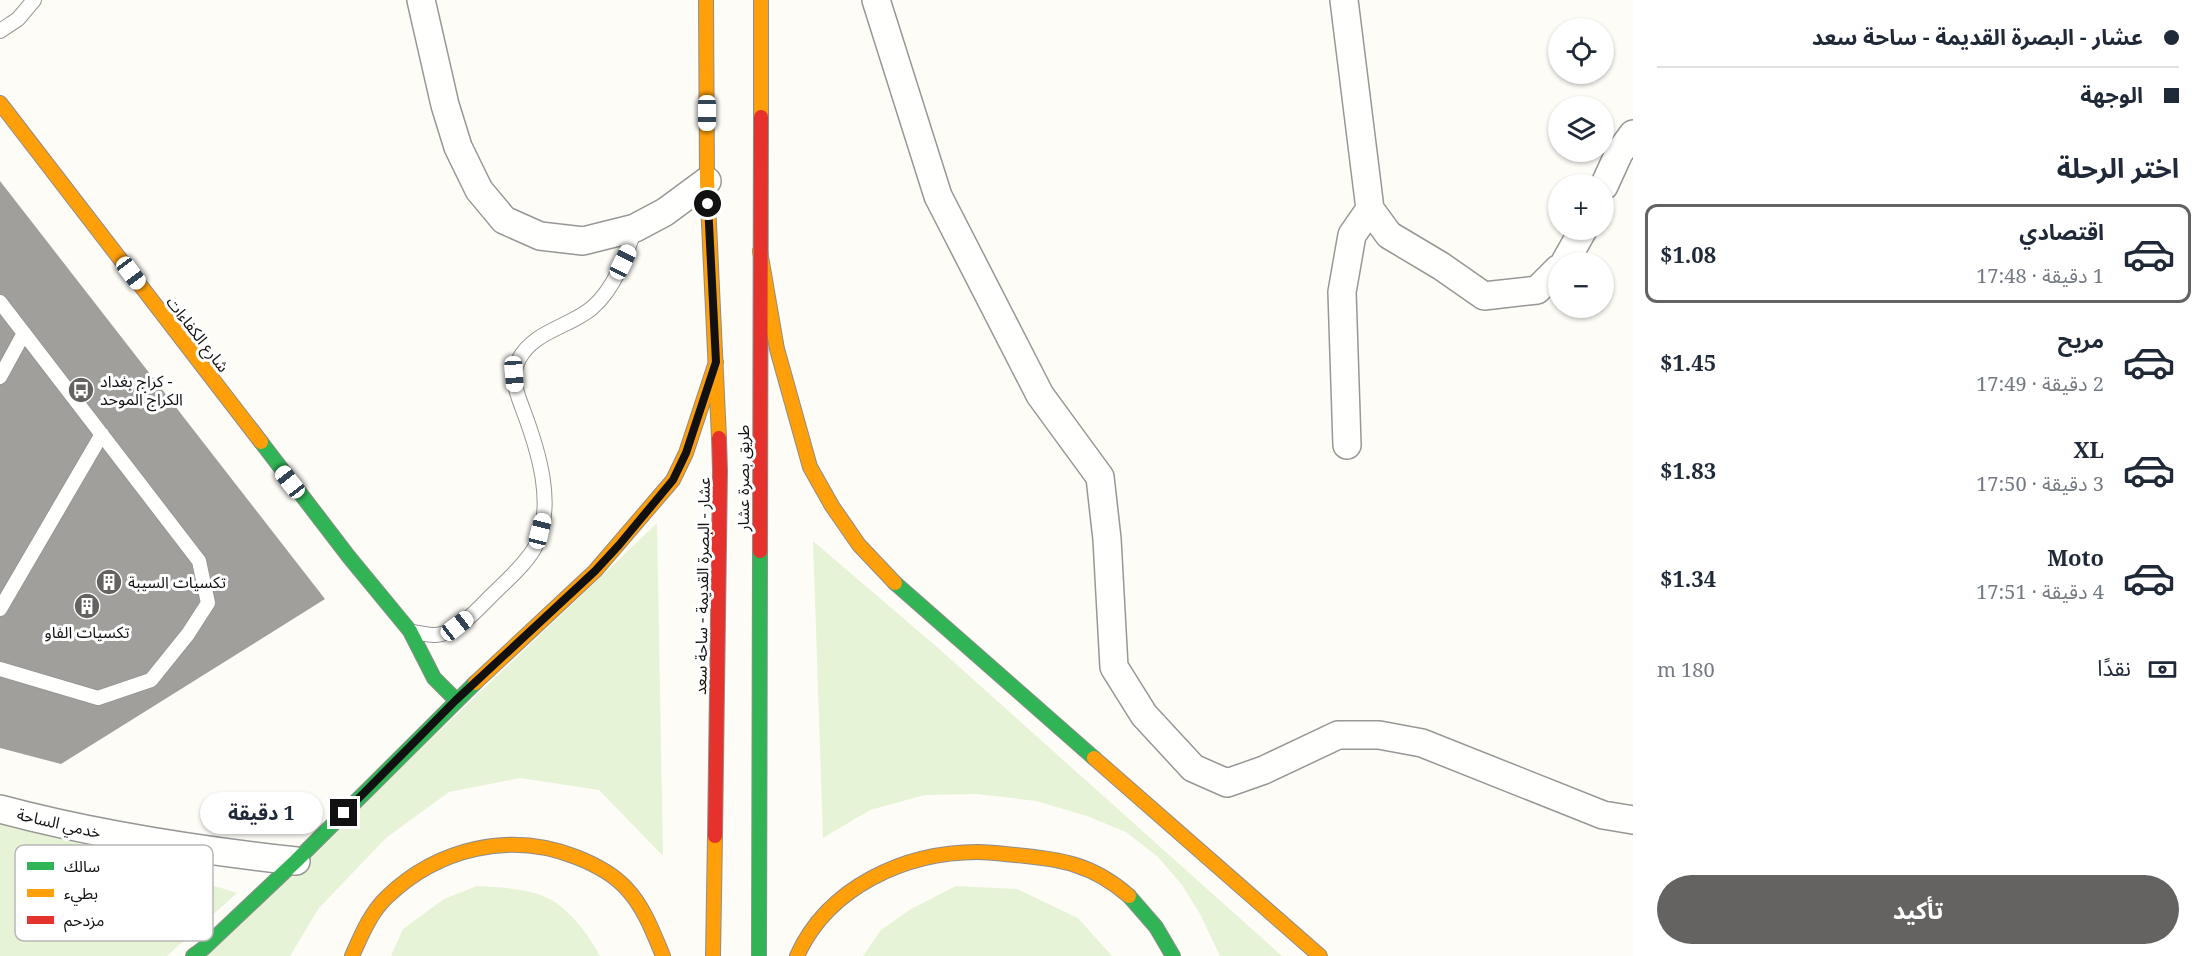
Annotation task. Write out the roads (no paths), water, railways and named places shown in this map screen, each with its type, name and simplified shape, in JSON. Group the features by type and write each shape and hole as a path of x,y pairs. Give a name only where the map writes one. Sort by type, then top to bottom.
{"main road":[{"name":"عشار - البصرة القديمة - ساحة سعد","path":"706,0 707,181 720,471 713,956"},
{"name":"طريق بصرة عشار","path":"759,956 761,0"},
{"name":"شارع الكفاءات","path":"0,103 348,557 410,631 434,678 456,700"},
{"path":"760,251 777,349 810,467 832,506 859,545 897,586 1320,956"},
{"path":"213,939 296,861 456,700 595,571 619,545 673,480 686,453 716,362"},
{"path":"352,956 366,925 386,898 416,873 450,855 477,848 527,843 575,856 617,880 645,912 663,956"},
{"path":"797,956 825,914 862,882 897,865 932,856 973,852 1048,858 1077,865 1109,881 1141,906 1166,941 1173,956"},
{"path":"193,956 211,941"}],"street":[{"path":"421,0 445,105 458,147 479,190 504,220 540,236 583,241 635,228 665,212 707,181"},
{"path":"876,0 938,196 1040,395 1100,477 1107,539 1114,667 1144,715 1179,753 1193,768 1227,783 1264,770 1338,735 1379,735 1422,743 1603,815 1633,820"},
{"path":"1344,0 1370,209 1389,235 1485,296 1537,290 1548,279"},
{"path":"1610,174 1633,134"},
{"path":"1347,445 1342,292 1352,235 1370,209"},
{"name":"خدمي الساحة","path":"0,809 122,837 172,845"},
{"name":"خدمي الساحة","path":"213,851 296,861"}],"lane":[{"path":"0,31 18,19 34,0"},
{"path":"410,631 435,635 457,626 504,584 525,562 535,547 546,498 531,432 515,387 514,374 518,360 534,341 592,308 606,292 628,251 635,228"},
{"path":"0,302 199,561 208,603 188,634 151,680 98,698 0,669"},
{"path":"0,377 24,333"},
{"path":"0,609 102,434"}],"place":[{"name":"كراج بغداد - الكراج الموحد","path":"81,390"},
{"name":"تكسيات السيبة","path":"109,582"},
{"name":"تكسيات الفاو","path":"87,606"}]}
